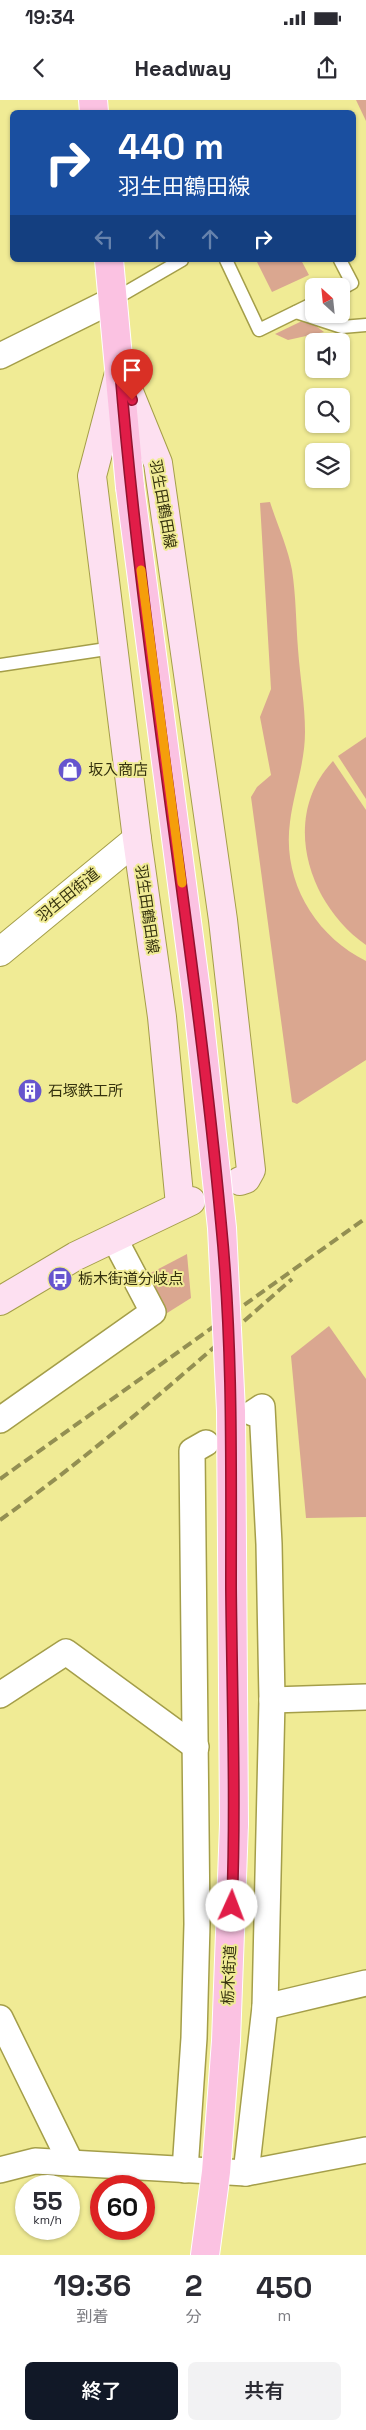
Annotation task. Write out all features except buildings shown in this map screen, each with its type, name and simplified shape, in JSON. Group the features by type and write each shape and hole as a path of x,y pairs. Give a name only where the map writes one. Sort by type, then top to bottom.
{"main road":[{"name":"栃木街道","path":"109,262 130,487 198,1006 222,1228 231,1411 234,1824 230,1968 216,2172 205,2255"},
{"name":"羽生田鶴田線","path":"0,1301 76,1256 185,1203 92,476 120,369"},
{"name":"羽生田鶴田線","path":"120,369 158,463 223,920 238,1044 251,1170 246,1178 240,1181"}],"street":[{"path":"0,356 113,300"},
{"name":"羽生田街道","path":"0,952 137,838"},
{"path":"0,1420 152,1312 114,1238"},
{"path":"246,2173 265,2007 272,1700 269,1544 262,1407 253,1413"},
{"path":"185,2170 194,2038 198,1924 192,1451 206,1442"},
{"path":"0,1694 66,1652 196,1747"},
{"path":"272,1700 366,1696"},
{"path":"265,2007 366,1983"},
{"path":"0,2018 71,2163"},
{"path":"0,2170 35,2161 246,2173 366,2150"}],"lane":[{"path":"113,300 179,262"},
{"path":"227,262 259,330 305,308"},
{"path":"341,262 349,278"},
{"path":"296,312 342,328 366,324"},
{"path":"0,664 113,648"}],"shaded area":[{"path":"356,100 366,100 366,121"},
{"path":"257,262 302,262 309,275 272,292"},
{"path":"302,321 316,326 324,332 305,333 305,336 288,340 275,334"},
{"path":"270,502 292,570 304,712 305,743 290,822 289,844 291,865 297,885 317,921 347,950 366,961 366,1060 297,1104 292,1102 251,797 257,787 271,775 260,717 271,689 260,503"},
{"path":"366,737 366,799 338,756"},
{"path":"333,761 366,810 366,945 346,928 329,907 316,884 308,859 305,833 308,808 317,783"},
{"path":"187,1254 191,1298 164,1315 145,1276"},
{"path":"329,1326 366,1379 366,1517 306,1518 291,1356"}],"railway":[{"path":"0,1479 366,1218"},
{"path":"0,1520 113,1434 292,1279"}],"slow traffic":[{"path":"141,570 182,883"}],"place":[{"name":"坂入商店","path":"70,770"},
{"name":"石塚鉄工所","path":"30,1091"},
{"name":"栃木街道分岐点","path":"60,1279"}],"route":[{"path":"132,400 120,369 130,487 198,1006 222,1228 231,1411 234,1824 232,1906"}]}
